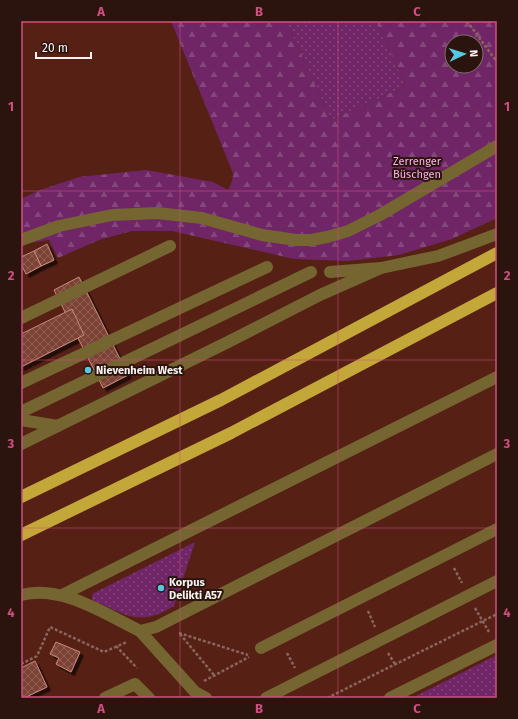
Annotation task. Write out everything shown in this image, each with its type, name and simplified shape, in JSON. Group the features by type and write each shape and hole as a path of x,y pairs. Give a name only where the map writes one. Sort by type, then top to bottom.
{"highway":[{"path":"21,497 220,400 497,253"},
{"path":"21,535 231,433 497,293"}],"lane":[{"path":"21,240 59,226 112,215 157,213 202,218 262,235 296,240 311,240 327,237 348,231 380,216 497,146"},
{"path":"330,272 381,268 438,256 497,234"},
{"path":"21,318 170,246"},
{"path":"21,383 267,267"},
{"path":"21,444 320,295 381,268"},
{"path":"21,412 311,272"},
{"path":"62,595 497,377"},
{"path":"21,420 58,426"},
{"path":"140,631 156,627 497,454"},
{"path":"261,648 497,529"},
{"path":"266,698 497,581"},
{"path":"21,595 36,592 62,595 98,610 140,631 192,689 206,698"},
{"path":"390,698 497,645"},
{"path":"105,698 135,684 149,698"},
{"path":"290,698 294,684"}],"path":[{"path":"293,21 313,21"},
{"path":"467,21 497,62"},
{"path":"327,698 497,614"},
{"path":"179,633 214,675"},
{"path":"192,689 214,675 251,656 261,648"}],"green space":[{"name":"Zerrenger Büschgen","path":"171,21 286,21 331,120 406,86 376,21 497,21 497,218 452,239 399,255 348,261 294,259 172,231 132,231 99,240 58,258 49,240 21,244 21,199 40,190 79,177 146,170 213,182 228,190 232,181 233,173"},
{"path":"286,21 376,21 406,86 331,120"},
{"path":"195,542 174,606 162,613 141,617 132,616 123,614 92,600 92,594"},
{"path":"495,656 497,658 497,698 412,698"}],"building":[{"path":"47,244 54,260 41,266 34,251"},
{"path":"34,251 41,266 26,274 21,264 21,257"},
{"path":"79,277 128,375 103,388 54,290"},
{"path":"72,309 84,335 21,367 21,334"},
{"path":"56,642 80,652 71,672 56,664 59,658 50,654"},
{"path":"35,661 47,687 21,698 21,668"}],"place":[{"name":"Nievenheim West","path":"88,370"},
{"name":"Korpus Delikti A57","path":"161,588"}]}
